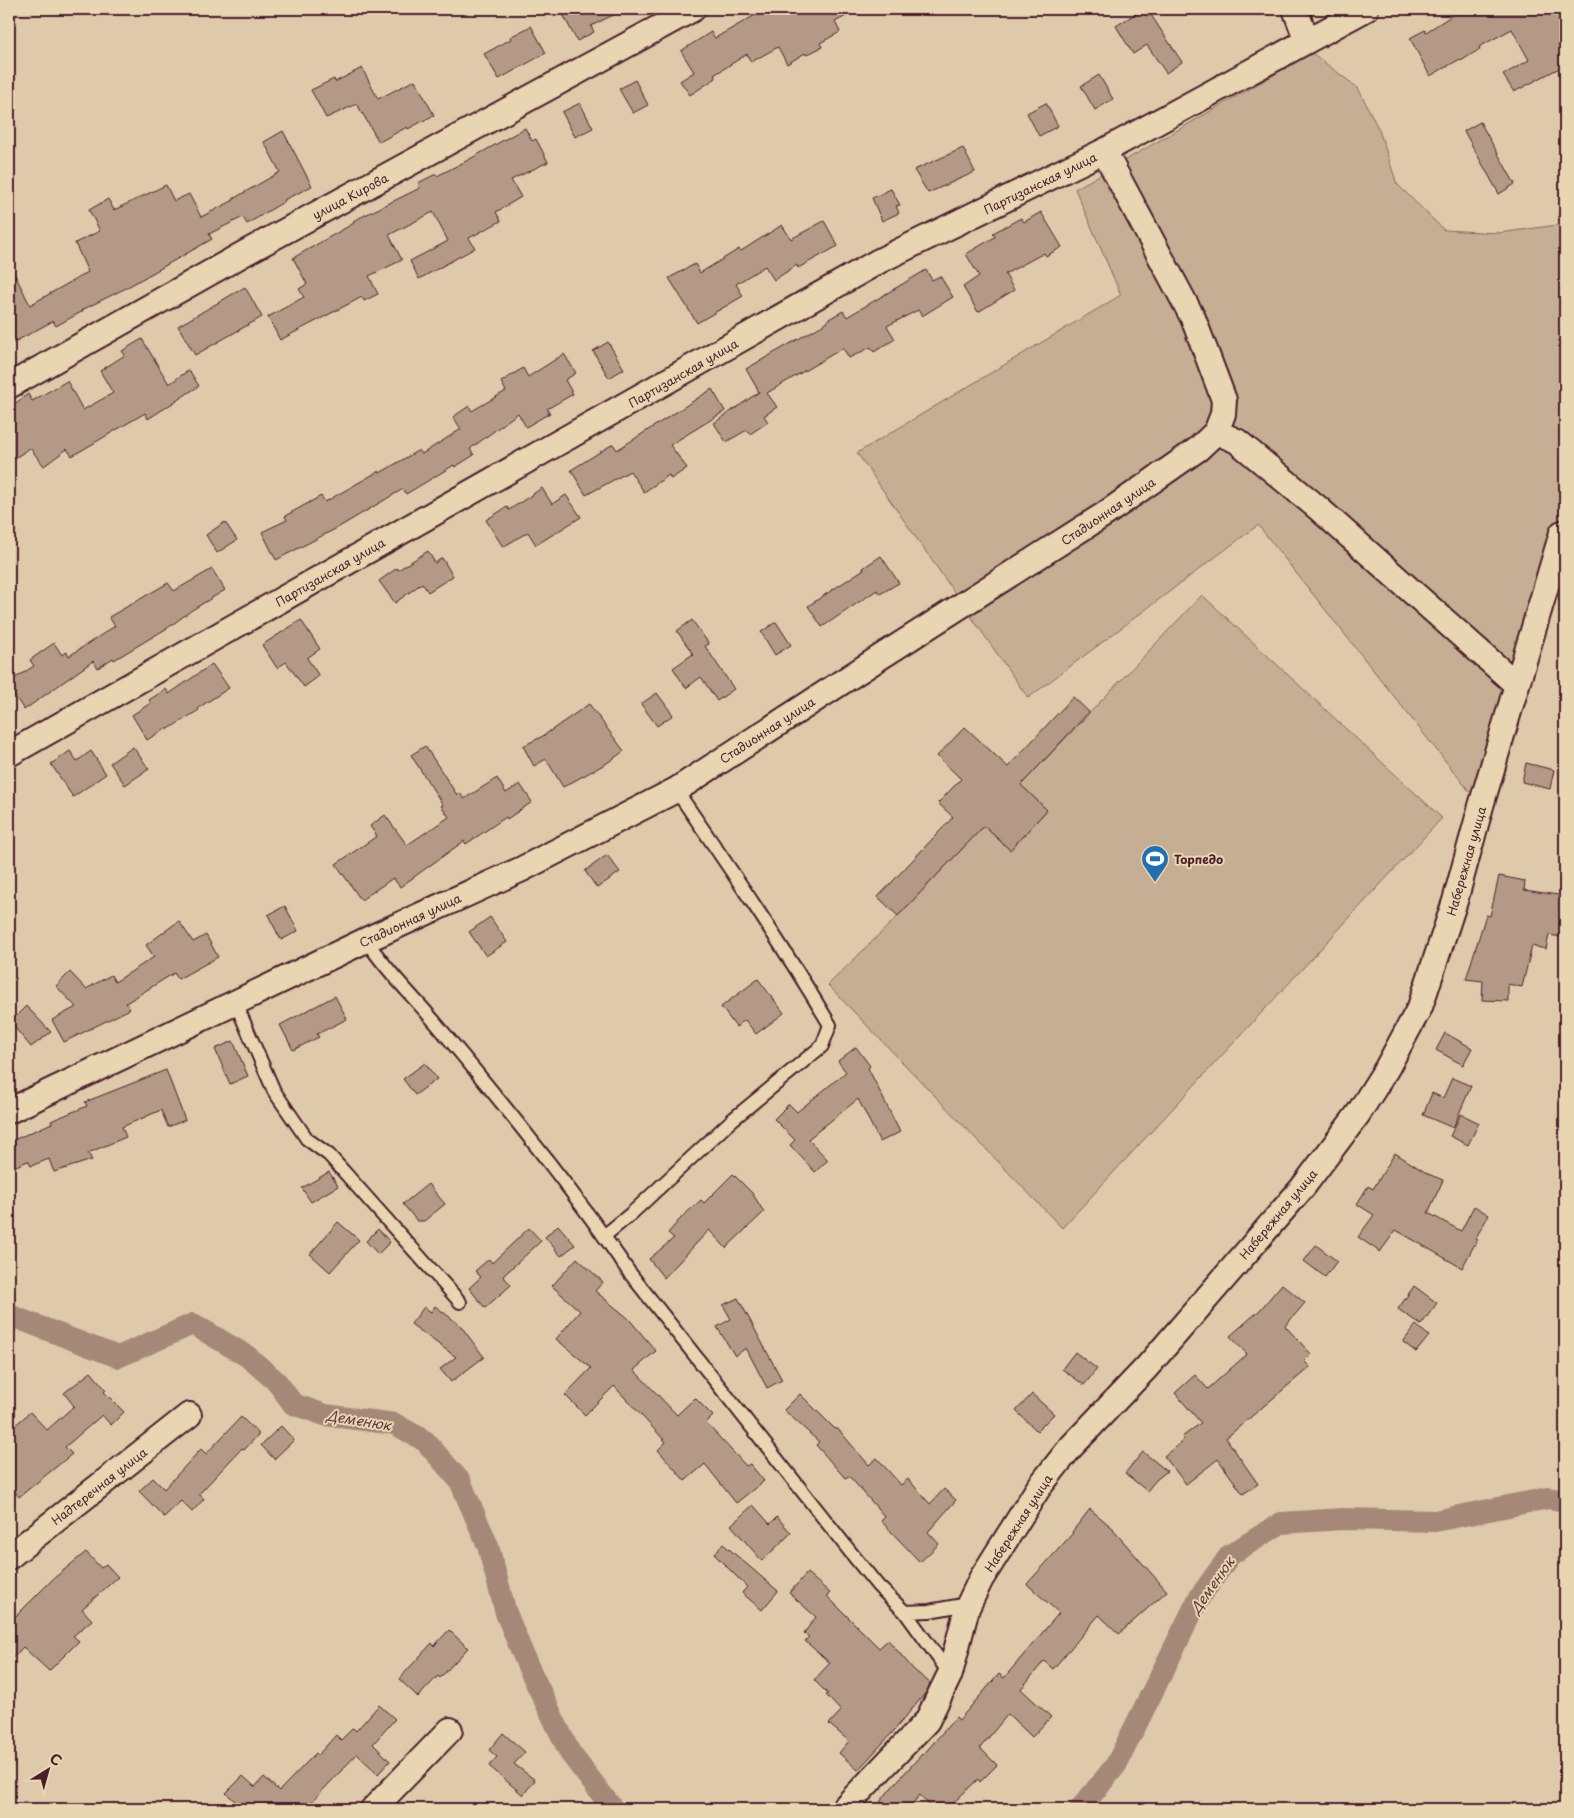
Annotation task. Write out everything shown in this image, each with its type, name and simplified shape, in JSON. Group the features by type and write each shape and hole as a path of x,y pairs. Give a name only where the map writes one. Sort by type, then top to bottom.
{"street":[{"name":"улица Кирова","path":"9,386 243,254 693,9"},
{"path":"1295,9 1307,42"},
{"name":"Партизанская улица","path":"9,754 879,261 1104,151 1366,9"},
{"name":"Стадионная улица","path":"9,1111 236,1004 366,940 522,870 676,790 1105,514 1198,450 1216,432 1223,414 1224,400 1193,318 1104,151"},
{"path":"1216,432 1238,441 1303,496 1517,686"},
{"name":"Набережная улица","path":"843,1809 927,1721 950,1674 968,1608 981,1579 1039,1487 1070,1448 1147,1367 1303,1187 1358,1114 1387,1068 1420,1007 1455,901 1481,806 1562,533"},
{"name":"Надтеречная улица","path":"9,1557 189,1415"},
{"path":"373,1809 450,1730"}],"lane":[{"path":"604,1236 632,1213 732,1120 822,1046 830,1025 752,899 676,790"},
{"path":"366,940 390,972 462,1056 852,1554 878,1586 905,1612 950,1674"},
{"path":"236,1004 274,1090 307,1139 329,1154 460,1302"},
{"path":"905,1612 929,1612 957,1606 968,1608"}],"shaded area":[{"path":"1312,53 1358,88 1379,130 1397,184 1444,230 1499,233 1565,224 1565,543 1481,806 1258,525 1028,698 857,453 1121,295 1075,189"},
{"name":"Торпедо","path":"1202,595 1442,818 1062,1228 828,985 898,916 984,826 1010,850 1047,810 1021,785"}],"building":[{"path":"560,9 625,9 591,26 594,32 577,41"},
{"path":"766,9 859,9 835,22 840,32 820,43 822,47 806,55 805,53 787,64 778,47 751,62 747,54 714,75 716,78 690,95 680,81 694,72 681,51 711,32 715,38"},
{"path":"1143,9 1147,9 1182,62 1166,73 1147,45 1133,54 1116,26"},
{"path":"1462,9 1565,9 1565,65 1514,92 1503,75 1529,60 1512,29 1479,47 1480,49 1461,61 1460,59 1430,76 1410,38 1425,30 1426,32"},
{"path":"531,26 546,53 499,79 484,54"},
{"path":"362,68 378,99 415,80 434,115 379,142 357,104 326,118 311,90 334,79 335,82"},
{"path":"1099,75 1113,99 1095,110 1081,86"},
{"path":"635,80 648,105 633,113 619,89"},
{"path":"580,103 593,128 575,137 562,112"},
{"path":"1046,103 1058,126 1039,136 1027,113"},
{"path":"1480,122 1515,184 1499,194 1464,131"},
{"path":"525,128 532,141 536,139 548,162 511,180 521,197 496,212 501,221 469,238 475,248 419,279 410,261 448,241 433,212 389,235 402,260 369,276 378,294 364,301 362,297 280,340 268,317 304,297 299,289 307,284 293,258 354,223 353,221 420,188 418,183 436,174 437,176"},
{"path":"283,131 312,186 284,200 247,224 243,217 209,234 212,239 126,288 82,310 56,326 53,321 9,345 9,263 30,305 88,272 75,243 100,231 89,210 108,199 114,210 166,185 174,201 189,194 201,217 234,200 280,172 264,142"},
{"path":"963,148 975,172 928,193 914,170"},
{"path":"891,189 900,205 896,206 899,213 882,221 872,198"},
{"path":"1041,212 1062,247 1046,256 1044,253 1005,274 1014,290 978,312 963,287 979,276 966,254 995,237 993,233 1021,218 1024,222"},
{"path":"824,221 838,246 798,268 797,265 774,280 765,266 736,284 743,296 697,323 669,278 695,264 700,273 739,249 741,251 782,225 791,239"},
{"path":"926,270 932,280 940,276 953,297 922,316 918,310 887,326 895,339 874,352 871,347 849,358 843,348 767,393 777,407 764,416 768,422 750,434 747,430 726,442 714,423 759,392 746,369 828,322 827,320 843,311 847,317"},
{"path":"245,287 262,317 195,355 178,326"},
{"path":"142,339 169,384 189,370 199,386 148,419 145,413 72,456 67,449 44,466 30,448 9,462 9,408 28,394 32,401 67,381 83,410 113,393 100,371 125,355 122,351"},
{"path":"608,342 624,369 609,378 593,351"},
{"path":"564,354 576,373 565,380 573,394 547,409 550,413 526,427 518,413 470,449 474,455 455,467 454,465 406,494 403,489 339,527 276,560 262,532 287,520 285,516 321,496 325,502 419,450 422,454 461,429 453,417 469,406 472,411 506,391 501,382 523,368 528,377"},
{"path":"712,389 725,411 670,445 687,468 671,479 669,475 644,492 630,471 586,495 571,470 613,444 617,450"},
{"path":"542,488 552,504 566,495 581,517 536,545 528,532 503,547 486,520 507,507 509,510"},
{"path":"225,522 237,540 217,553 206,535"},
{"path":"428,551 435,563 442,558 453,576 428,592 422,583 395,603 379,581 397,568 398,570"},
{"path":"881,556 899,583 880,594 877,590 822,627 808,606"},
{"path":"212,569 225,590 114,660 113,658 98,668 93,661 24,710 9,687 9,682 34,666 30,660 54,643 62,655 67,652 69,656 115,626 109,617 168,583 174,591"},
{"path":"301,620 320,649 307,658 319,676 304,687 286,662 277,668 262,645"},
{"path":"692,620 709,644 705,646 734,689 717,701 701,677 686,688 673,668 693,654 677,631"},
{"path":"776,622 791,645 775,655 761,632"},
{"path":"212,664 229,688 198,708 199,710 147,740 132,715 151,703 149,700 166,689 169,694"},
{"path":"657,693 673,715 657,726 641,704"},
{"path":"1073,697 1089,712 1021,785 1047,810 1010,850 984,826 898,916 878,897 953,817 938,803 961,779 937,756 965,727 1008,767"},
{"path":"589,704 624,751 607,763 563,787 546,759 534,766 523,746 543,736"},
{"path":"425,746 457,795 460,793 464,799 497,778 506,793 520,784 532,802 466,844 464,841 400,887 393,878 361,900 336,864 377,836 370,826 385,815 407,845 449,817 411,755"},
{"path":"133,747 149,769 125,785 110,763"},
{"path":"70,751 77,761 91,751 106,774 73,797 51,764"},
{"path":"1526,763 1554,770 1550,789 1522,782"},
{"path":"607,855 620,872 597,888 585,871"},
{"path":"1499,876 1525,881 1524,890 1565,896 1561,937 1549,935 1546,949 1532,946 1522,987 1508,984 1508,1001 1482,1000 1483,981 1466,979 1486,915 1490,916"},
{"path":"285,906 298,931 281,940 268,915"},
{"path":"490,917 507,942 486,956 469,932"},
{"path":"179,921 193,942 206,935 218,957 178,979 174,973 126,1003 130,1009 64,1042 52,1020 76,1007 56,986 70,972 86,989 111,975 115,982 154,957 146,945"},
{"path":"758,979 784,1013 756,1034 745,1020 736,1027 721,1007"},
{"path":"335,996 347,1019 317,1034 319,1037 293,1050 280,1025"},
{"path":"26,1006 51,1032 31,1047 10,1022"},
{"path":"1445,1033 1472,1048 1463,1065 1436,1050"},
{"path":"233,1041 248,1076 230,1084 215,1049"},
{"path":"856,1047 870,1066 868,1068 900,1132 880,1142 858,1099 808,1139 828,1160 815,1172 790,1145 795,1140 774,1119 789,1104 797,1112 846,1072 838,1061"},
{"path":"425,1063 437,1079 415,1095 403,1079"},
{"path":"166,1070 185,1120 168,1127 161,1110 122,1127 126,1137 88,1153 92,1160 54,1172 49,1159 31,1166 28,1161 9,1169 9,1142 87,1106 85,1102"},
{"path":"1452,1078 1471,1086 1453,1128 1423,1115 1432,1093 1443,1098"},
{"path":"1461,1114 1479,1123 1468,1145 1450,1136"},
{"path":"1395,1153 1428,1174 1443,1180 1428,1213 1461,1231 1474,1206 1489,1215 1475,1239 1477,1240 1462,1268 1396,1230 1380,1252 1358,1237 1374,1215 1357,1204 1368,1186 1373,1189"},
{"path":"329,1172 338,1186 311,1202 302,1188"},
{"path":"733,1174 752,1193 764,1212 726,1248 709,1230 664,1278 649,1259 674,1238 668,1233 683,1216 701,1200 704,1203"},
{"path":"428,1184 445,1204 424,1221 417,1221 403,1204"},
{"path":"338,1222 359,1240 330,1272 310,1254"},
{"path":"558,1225 575,1245 561,1256 545,1237"},
{"path":"529,1228 541,1241 503,1276 511,1285 485,1308 469,1288 481,1277 475,1271 489,1259 492,1263"},
{"path":"378,1229 390,1242 378,1254 366,1241"},
{"path":"1316,1245 1337,1261 1325,1277 1304,1261"},
{"path":"577,1258 603,1282 595,1291 628,1318 656,1351 634,1370 677,1415 695,1398 713,1416 706,1423 746,1466 750,1464 764,1481 736,1503 705,1464 685,1481 658,1450 666,1442 614,1386 585,1415 565,1395 591,1368 556,1339 580,1311 552,1286"},
{"path":"1282,1284 1305,1303 1285,1326 1311,1354 1304,1361 1310,1367 1226,1438 1258,1484 1243,1494 1218,1459 1186,1484 1164,1456 1184,1440 1182,1437 1201,1423 1175,1393 1195,1375 1208,1389 1247,1354 1230,1336 1260,1310"},
{"path":"1414,1286 1437,1303 1421,1325 1398,1309"},
{"path":"738,1298 782,1380 767,1388 746,1348 735,1356 717,1327 731,1319 723,1305"},
{"path":"435,1306 460,1325 484,1357 451,1382 440,1369 456,1357 411,1324 424,1307 431,1312"},
{"path":"1416,1325 1429,1336 1416,1352 1403,1342"},
{"path":"1075,1352 1097,1369 1084,1385 1062,1369"},
{"path":"91,1372 106,1390 104,1392 124,1412 111,1425 102,1415 65,1447 72,1454 19,1497 9,1484 9,1431 30,1412 47,1430 74,1406 64,1393"},
{"path":"800,1394 836,1430 837,1428 869,1465 877,1458 901,1485 908,1479 930,1504 944,1489 956,1500 928,1532 939,1544 920,1562 881,1521 885,1517 849,1476 845,1478 816,1445 819,1442 784,1410"},
{"path":"1032,1394 1054,1414 1037,1431 1016,1411"},
{"path":"241,1417 259,1434 244,1450 242,1448 199,1494 204,1499 192,1512 181,1501 164,1517 139,1491 153,1478 164,1489 201,1449 206,1454"},
{"path":"281,1426 294,1440 274,1459 261,1445"},
{"path":"1143,1452 1167,1471 1147,1491 1125,1473"},
{"path":"753,1505 770,1524 777,1517 791,1533 762,1561 731,1525"},
{"path":"1090,1509 1114,1529 1167,1591 1119,1634 1099,1615 1053,1669 1044,1661 1021,1689 1051,1717 1032,1737 1008,1714 980,1748 997,1765 980,1782 978,1779 947,1809 933,1809 920,1795 908,1809 889,1809 880,1802 892,1787 956,1717 959,1720 999,1674 1004,1678 1059,1613 1027,1584 1073,1533"},
{"path":"723,1544 778,1591 762,1610 742,1593 747,1587 714,1554"},
{"path":"86,1552 101,1568 106,1564 118,1577 82,1609 92,1620 73,1636 79,1641 49,1671 23,1647 9,1662 9,1623 53,1579"},
{"path":"807,1573 830,1593 827,1596 879,1648 888,1640 914,1670 930,1683 927,1691 858,1770 839,1753 849,1741 829,1724 841,1711 814,1680 830,1663 805,1641 809,1637 804,1633 816,1617 789,1593"},
{"path":"449,1630 468,1648 440,1678 438,1676 418,1697 399,1679 432,1643 434,1646"},
{"path":"379,1705 395,1719 373,1744 390,1761 378,1774 357,1754 305,1809 244,1809 226,1793 243,1776 255,1787 264,1777 279,1791 316,1753 318,1755 336,1735 341,1740 353,1728 356,1731"},
{"path":"503,1733 525,1752 514,1764 535,1780 523,1795 489,1766 497,1757 489,1750"}],"waterway":[{"name":"Деменюк","path":"9,1315 118,1357 193,1324 247,1356 277,1382 293,1404 325,1415 395,1424 425,1441 460,1481 488,1546 506,1613 527,1664 570,1753 613,1809"},
{"name":"Деменюк","path":"1080,1809 1116,1765 1199,1598 1230,1555 1281,1523 1343,1519 1435,1521 1548,1498 1565,1501"}],"place":[{"name":"Торпедо","path":"1155,883"}]}
